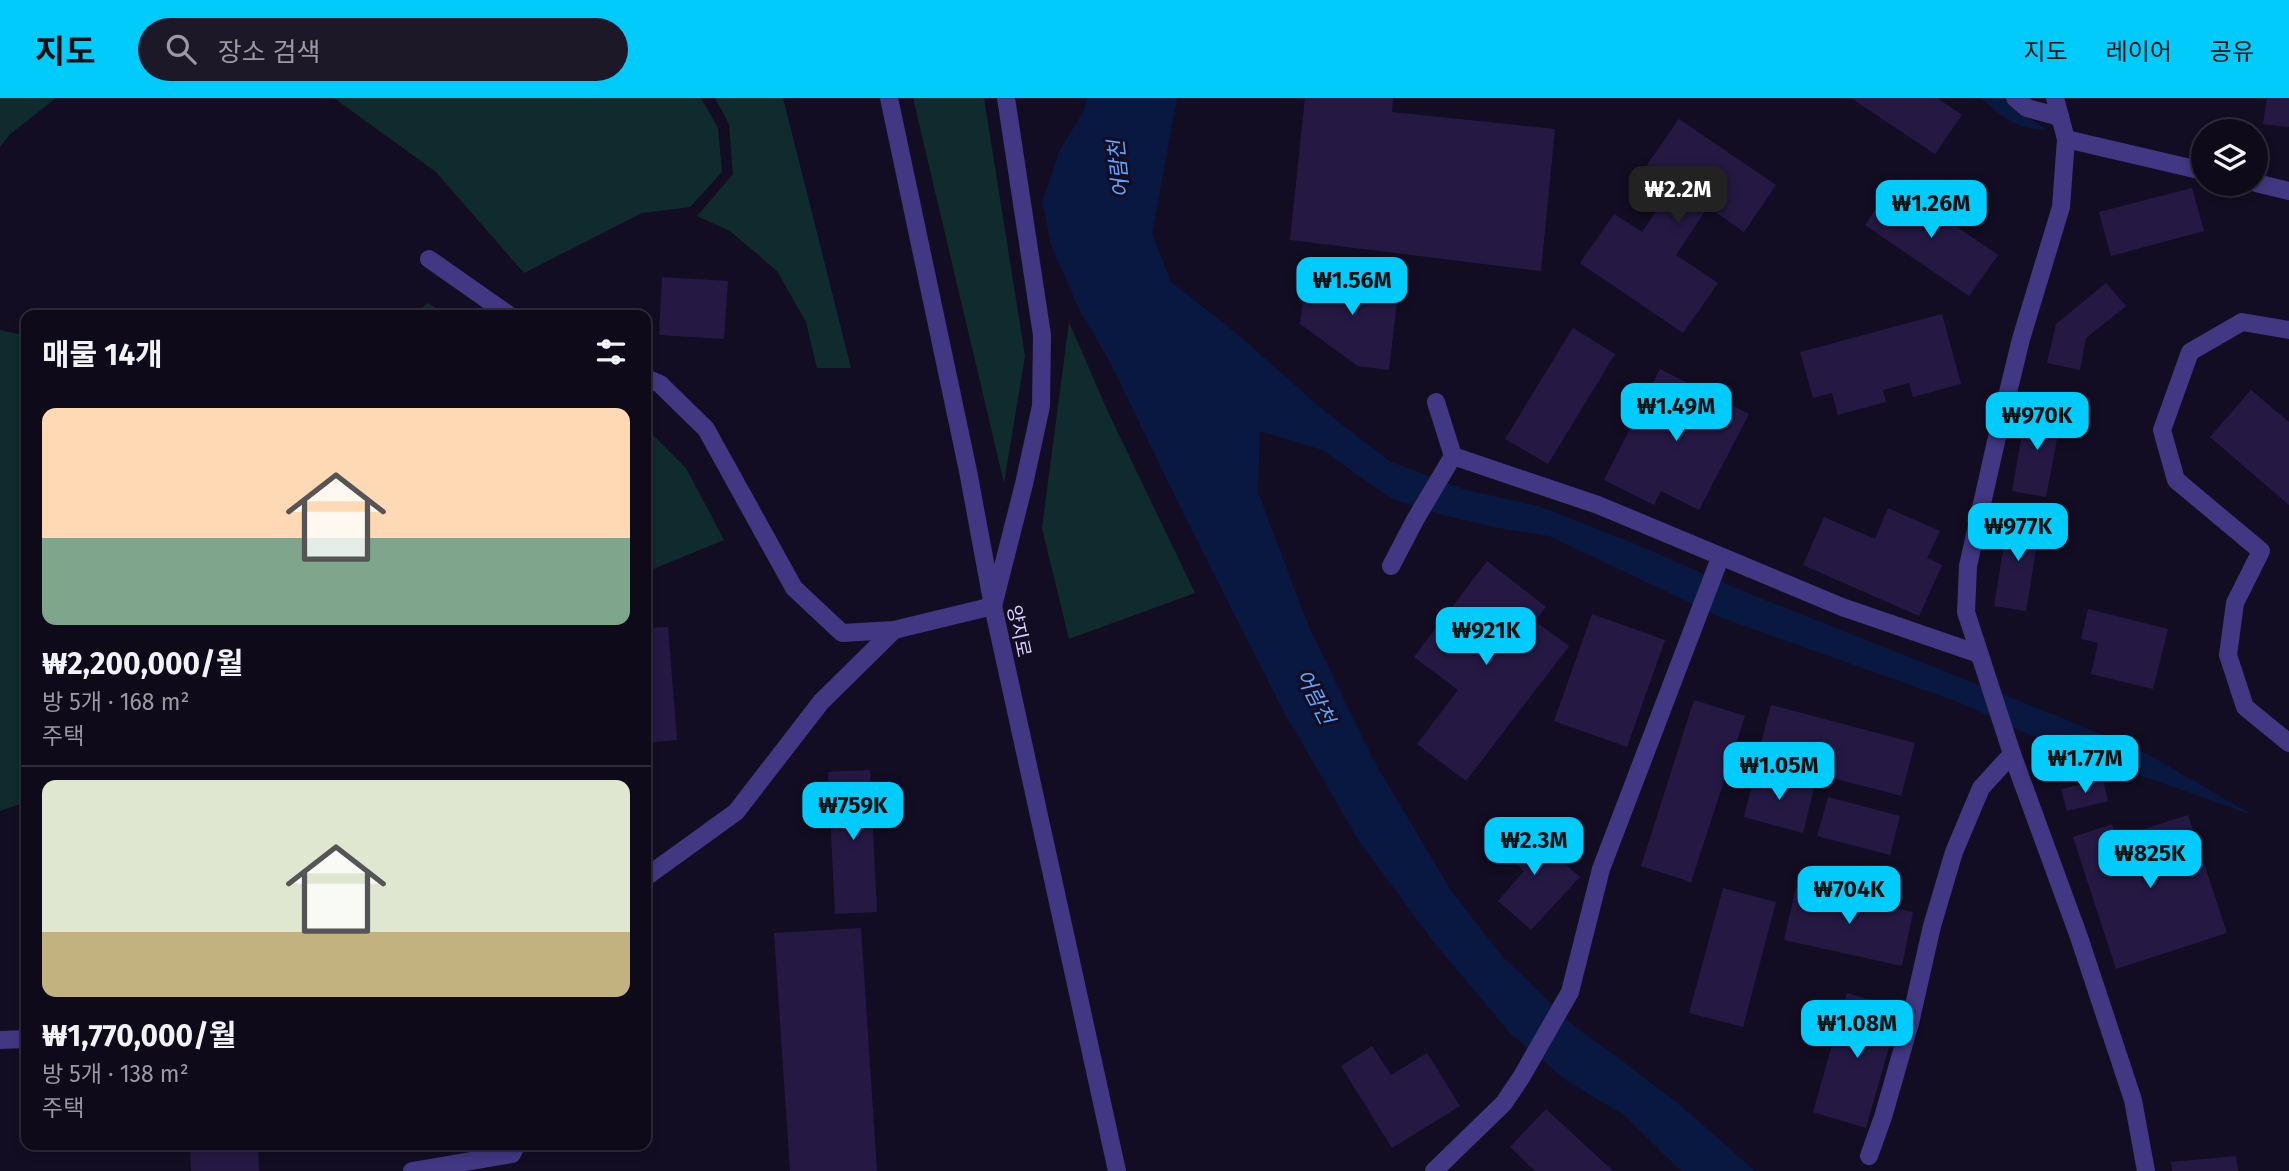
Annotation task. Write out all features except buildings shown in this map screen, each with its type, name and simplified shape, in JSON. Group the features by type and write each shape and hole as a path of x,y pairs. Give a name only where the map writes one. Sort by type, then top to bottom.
{"street":[{"name":"양지로","path":"890,98 968,471 993,606 1117,1171"},
{"path":"651,380 660,384 706,429 794,588 842,633 894,631 993,606 1041,405 1042,335 1006,98"},
{"path":"2015,98 2027,108 2060,117"},
{"path":"2054,98 2066,139 2061,207 2021,339 1968,566 1966,612 2012,754 2079,937 2133,1100 2146,1171"},
{"path":"2066,139 2191,168"},
{"path":"2268,186 2289,191"},
{"path":"429,259 502,310"},
{"path":"2289,330 2242,323 2190,352 2162,430 2176,480 2261,551 2235,603 2228,655 2245,706 2289,743"},
{"path":"1391,566 1453,456 1436,402"},
{"path":"1453,456 1598,505 1842,607 1979,654"},
{"path":"1434,1171 1504,1103 1570,992 1601,869 1720,558"},
{"path":"651,873 736,812 821,702 894,631"},
{"path":"1869,1156 1910,1023 1932,926 1954,852 1981,788 2012,754"},
{"path":"0,1040 21,1040"},
{"path":"412,1171 512,1154 514,1150"}],"green space":[{"path":"0,98 56,98 9,135 0,147"},
{"path":"334,98 701,98 718,128 722,172 690,207 642,213 524,273 436,172"},
{"path":"715,98 783,98 851,368 817,368 806,322 777,271 730,231 697,216 733,174 729,124"},
{"path":"913,98 984,98 1025,356 1004,483"},
{"path":"427,303 440,310 421,310"},
{"path":"1069,322 1107,410 1195,593 1069,639 1042,528"},
{"path":"0,330 21,335 21,804 0,811"},
{"path":"651,433 686,468 724,540 651,570"}],"water":[{"name":"어람천","path":"1087,98 1177,98 1152,234 1171,282 1235,332 1321,408 1389,461 1466,490 1538,506 1631,542 1745,592 2060,717 2151,756 2254,816 2160,782 2076,756 1958,702 1722,618 1549,536 1498,528 1392,499 1322,450 1260,431 1258,492 1308,625 1374,761 1450,889 1500,954 1575,1027 1686,1110 1755,1171 1681,1171 1624,1115 1567,1081 1511,1034 1432,940 1359,841 1284,712 1111,364 1079,309 1051,245 1042,202 1059,152 1084,110"},
{"path":"1981,98 2002,98 2021,114 2048,130 2028,128 2012,122"}]}
